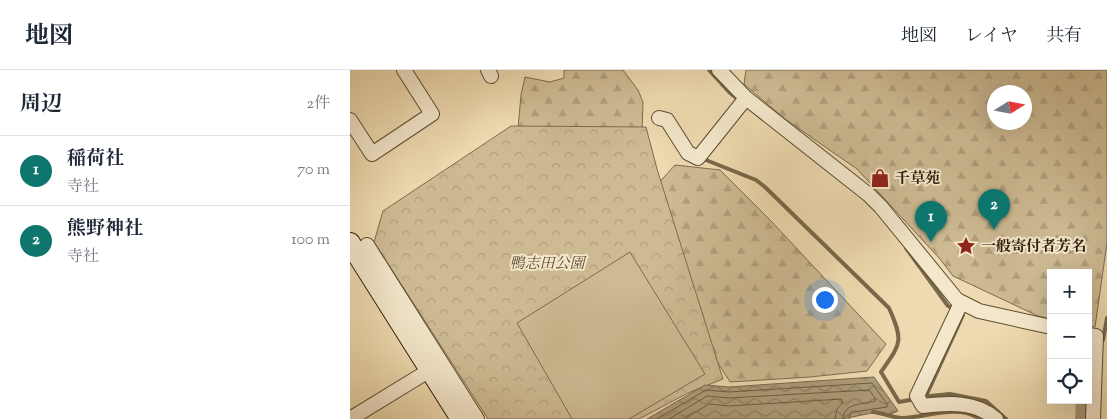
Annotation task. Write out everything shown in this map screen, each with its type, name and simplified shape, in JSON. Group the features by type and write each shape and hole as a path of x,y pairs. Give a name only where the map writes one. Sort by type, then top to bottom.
{"street":[{"path":"350,120 372,154 432,114 404,70"},
{"path":"719,70 746,98 869,195 957,300 979,311 1047,326"},
{"path":"659,118 667,120 688,154 698,158 746,98"},
{"path":"358,244 430,370 461,419"},
{"path":"358,244 477,419"},
{"path":"961,303 917,396 923,406 945,403 959,404 986,411 996,419"},
{"path":"1092,336 1096,336 1093,419"},
{"path":"352,413 430,370"}],"green space":[{"path":"564,70 623,70 638,90 643,102 642,134 517,140 521,95 525,77 550,82 564,78"},
{"path":"746,70 1107,70 1107,243 1095,327 1092,327 1092,269 1047,269 1047,318 1038,316 953,276 940,259 857,169 785,119 744,84"},
{"name":"鴨志田公園","path":"511,126 646,127 657,169 723,379 688,393 639,419 488,419 374,242 383,211"},
{"path":"675,165 720,170 771,221 886,344 867,371 730,382 627,218"},
{"path":"630,252 705,374 629,419 572,419 517,323"}],"water":[{"path":"874,377 898,411 891,414 877,412 842,419 647,419 705,385 729,387"}],"waterway":[{"path":"709,70 739,100"},
{"path":"706,160 756,180 765,187 889,308 897,328 898,342 893,355 881,372 899,402 915,399"},
{"path":"906,248 948,306 954,309"},
{"path":"926,396 963,315 960,313"},
{"path":"1103,340 1107,318"},
{"path":"921,397 950,394 986,401 1006,419"},
{"path":"1086,419 1087,404"},
{"path":"873,412 903,418 943,412 962,412 980,419"}],"place":[{"name":"千草苑","path":"880,178"},
{"name":"熊野神社","path":"994,230"},
{"name":"稲荷社","path":"931,242"},
{"name":"一般寄付者芳名","path":"966,246"}]}
